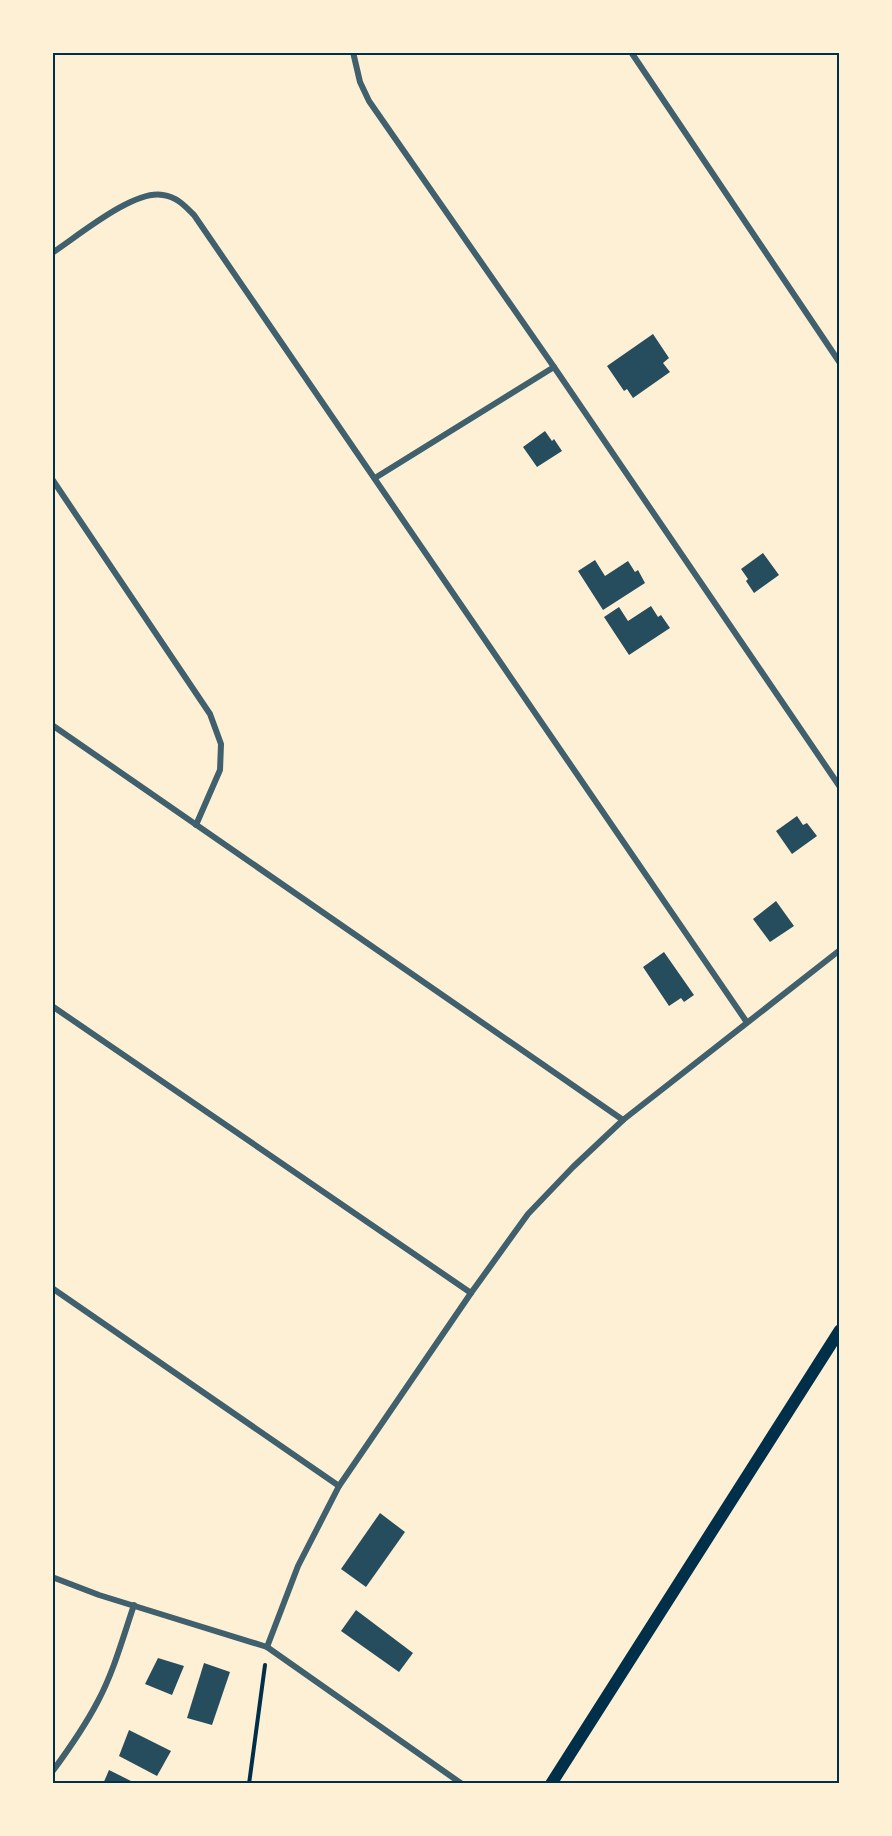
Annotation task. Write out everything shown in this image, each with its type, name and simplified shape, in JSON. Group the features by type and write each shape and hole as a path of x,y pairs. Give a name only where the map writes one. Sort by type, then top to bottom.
{"main road":[{"path":"550,1784 840,1330"}],"street":[{"path":"354,52 360,82 369,102 554,367 840,787"},
{"path":"631,52 840,363"},
{"path":"52,253 120,207 142,196 155,194 178,200 195,215 746,1021"},
{"path":"375,478 554,367"},
{"path":"52,479 210,714 220,744 219,770 196,825"},
{"path":"52,725 623,1120"},
{"path":"267,1647 298,1566 339,1486 528,1214 623,1120 746,1021 840,950"},
{"path":"52,1006 471,1293"},
{"path":"52,1288 339,1486"},
{"path":"52,1577 99,1595 267,1647 462,1784"},
{"path":"52,1772 81,1731 99,1700 134,1605"}],"path":[{"path":"249,1784 267,1647"}],"building":[{"path":"653,334 669,358 663,363 670,372 633,398 627,389 624,391 607,366"},
{"path":"545,431 562,451 537,467 523,447"},
{"path":"763,553 779,575 754,593 741,569"},
{"path":"595,560 605,576 628,561 635,572 638,570 645,583 603,610 578,571"},
{"path":"651,606 658,617 661,615 670,628 629,655 604,617 619,607 628,621"},
{"path":"797,816 803,825 807,823 817,836 792,854 776,831"},
{"path":"776,901 794,926 770,942 753,919"},
{"path":"664,952 694,995 684,1002 681,998 669,1006 643,967"},
{"path":"380,1513 405,1532 366,1587 341,1569"},
{"path":"356,1610 413,1653 399,1672 341,1631"},
{"path":"158,1658 184,1666 172,1695 145,1684"},
{"path":"204,1663 230,1672 212,1725 187,1718"},
{"path":"129,1730 171,1751 157,1776 119,1756"},
{"path":"109,1770 137,1784 103,1784"}]}
